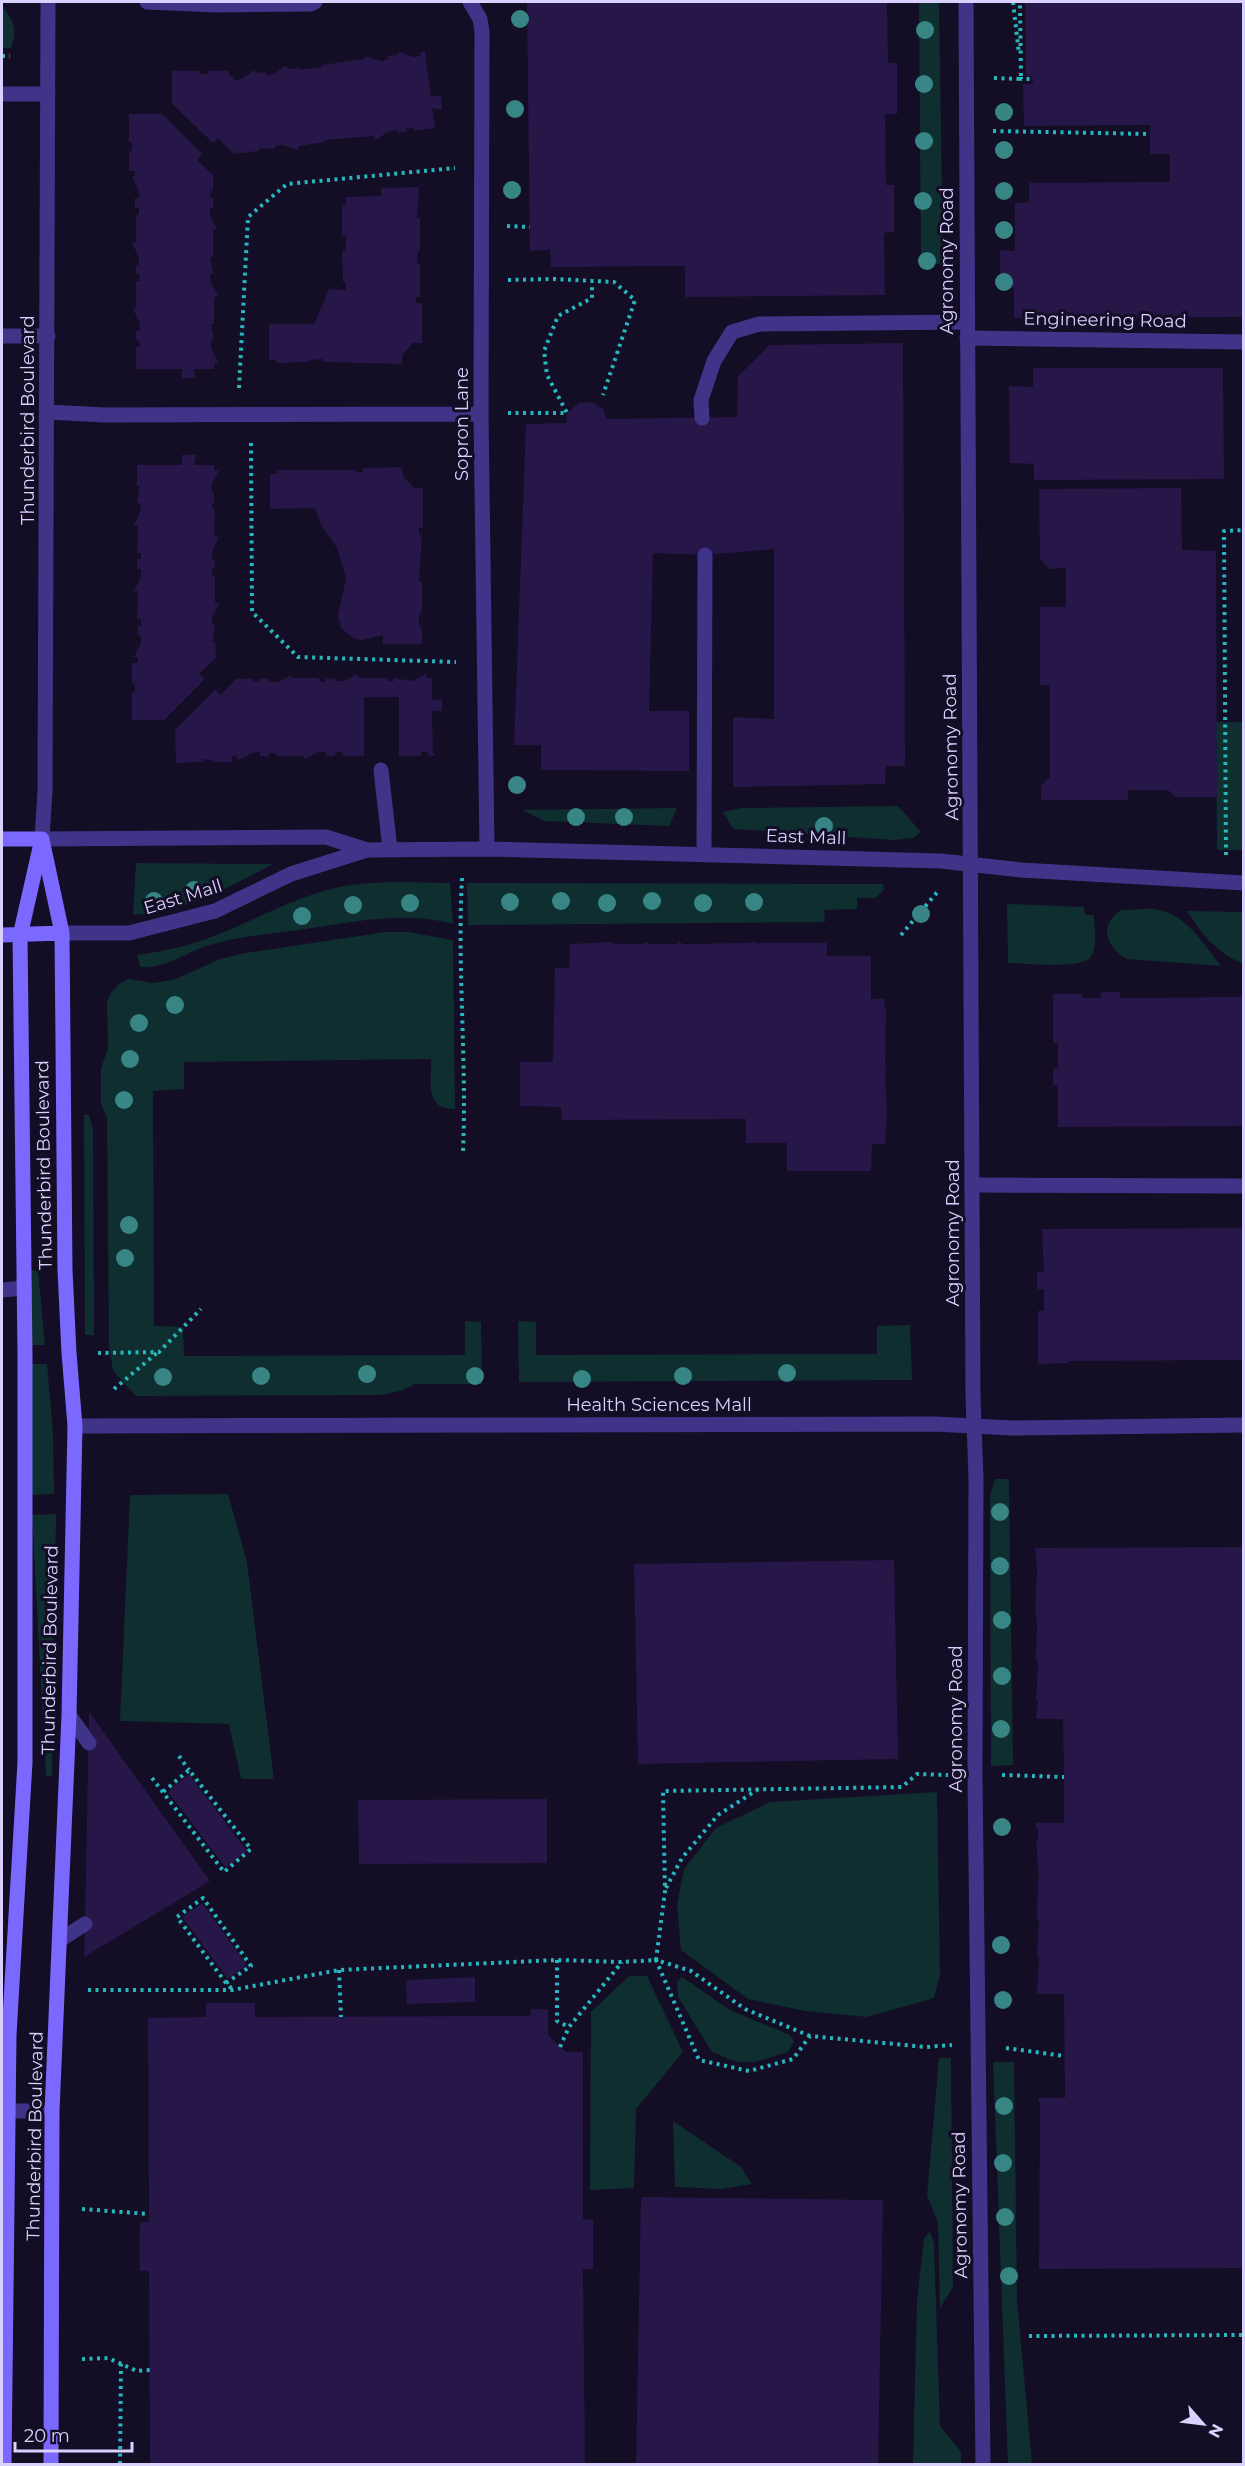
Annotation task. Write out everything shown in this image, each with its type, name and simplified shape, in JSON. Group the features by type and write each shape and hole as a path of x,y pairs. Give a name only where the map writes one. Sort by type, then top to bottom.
{"street":[{"name":"Thunderbird Boulevard","path":"4,2464 7,2111 5,2035 25,1762 24,1288 20,936 42,839 45,767 48,2"},
{"path":"147,2 216,5 310,4 315,2"},
{"name":"Sopron Lane","path":"470,2 480,19 482,32 481,414 487,849"},
{"name":"Agronomy Road","path":"966,2 977,2023 983,2464"},
{"path":"2,94 48,94"},
{"path":"702,418 701,400 714,361 732,333 759,324 967,322"},
{"path":"2,336 48,336"},
{"name":"Engineering Road","path":"967,339 1244,342"},
{"path":"47,412 105,415 481,414"},
{"path":"704,854 705,555"},
{"path":"381,770 390,849"},
{"name":"East Mall","path":"2,839 327,837 367,850"},
{"name":"Thunderbird Boulevard","path":"42,839 62,933 65,1270 75,1426 69,1715 52,2111 51,2464"},
{"name":"East Mall","path":"2,935 129,933 216,911 291,874 367,850 390,849 487,849 941,861 1006,869 1244,883"},
{"path":"972,1185 1244,1186"},
{"path":"2,1290 24,1288"},
{"name":"Health Sciences Mall","path":"75,1426 559,1424 1012,1428 1244,1425"},
{"path":"69,1715 89,1743"},
{"path":"60,1940 85,1924"},
{"path":"7,2111 52,2111"}],"path":[{"path":"1013,2 1021,79"},
{"path":"1020,2 1021,79"},
{"path":"2,56 10,57"},
{"path":"993,78 1032,79"},
{"path":"992,131 1150,134"},
{"path":"239,398 248,217 287,184 459,168"},
{"path":"504,226 530,227"},
{"path":"482,281 554,279 614,282 635,300 603,395"},
{"path":"504,413 567,413 547,375 544,351 558,316 592,298 592,282"},
{"path":"251,436 252,612 298,657 456,662"},
{"path":"1225,882 1224,531 1244,530"},
{"path":"462,878 459,931 463,1151"},
{"path":"901,935 939,890"},
{"path":"114,1389 159,1352 201,1309"},
{"path":"98,1353 159,1352"},
{"path":"152,1778 225,1872 251,1849 179,1756"},
{"path":"163,1792 189,1770"},
{"path":"810,2036 793,2059 749,2071 699,2060 656,1960 664,1891 663,1791 902,1787 917,1774 957,1775"},
{"path":"996,1775 1064,1777"},
{"path":"664,1891 682,1858 718,1815 758,1790"},
{"path":"226,1983 251,1966 203,1898 177,1917 226,1983 232,1990"},
{"path":"557,1960 556,2021 569,2027"},
{"path":"88,1990 232,1990 339,1970 557,1960 622,1962 656,1960 691,1971 745,2009 810,2036 926,2047 957,2045"},
{"path":"560,2047 569,2027 622,1962"},
{"path":"339,1970 341,2017"},
{"path":"998,2048 1064,2056"},
{"path":"82,2209 149,2214"},
{"path":"1029,2336 1244,2335"},
{"path":"82,2359 108,2358 137,2371 150,2370"},
{"path":"120,2464 121,2364"}],"green space":[{"path":"919,2 939,2 943,264 921,265"},
{"path":"2,5 14,29 11,48 2,48"},
{"path":"1216,722 1243,722 1243,850 1217,850"},
{"path":"898,806 921,832 913,838 894,840 733,829 723,812 741,808"},
{"path":"677,808 669,826 544,821 522,810"},
{"path":"136,863 273,864 189,904 153,913 133,915"},
{"path":"373,883 450,883 453,924 415,918 357,921 234,939 204,947 159,965 140,967 137,955 200,941 327,890"},
{"path":"467,883 883,884 884,889 876,898 857,898 857,909 824,910 825,922 468,925"},
{"path":"1007,904 1084,907 1085,915 1094,915 1095,942 1091,957 1085,961 1065,965 1008,963"},
{"path":"1154,909 1178,918 1194,932 1221,966 1127,959 1114,949 1107,929 1114,916 1121,910"},
{"path":"1187,911 1243,912 1243,964 1225,954 1211,942"},
{"path":"386,932 407,932 453,940 455,1109 445,1108 434,1099 431,1092 431,1059 184,1062 184,1089 153,1091 154,1326 183,1327 184,1356 465,1355 465,1321 481,1322 482,1384 415,1384 403,1390 381,1395 136,1396 113,1371 109,1347 107,1117 101,1104 101,1068 108,1049 107,1002 110,994 128,979 154,983 176,979 220,959 245,953"},
{"path":"84,1115 89,1115 93,1128 94,1335 85,1335"},
{"path":"29,1270 38,1271 45,1345 30,1345"},
{"path":"518,1321 536,1322 536,1355 877,1354 877,1326 910,1325 912,1380 519,1382"},
{"path":"30,1364 47,1364 53,1433 54,1494 32,1495"},
{"path":"995,1479 1009,1479 1013,1765 991,1766 990,1495"},
{"path":"228,1494 247,1562 274,1779 241,1779 229,1724 120,1721 130,1495"},
{"path":"56,1514 52,1776 46,1776 32,1515"},
{"path":"937,1792 940,1975 934,1998 867,2017 805,2011 748,1999 681,1950 677,1905 684,1869 716,1828 770,1802"},
{"path":"629,1976 647,1976 683,2052 636,2109 634,2188 590,2190 591,2012"},
{"path":"682,1977 730,2010 790,2035 794,2042 788,2052 755,2062 737,2062 712,2052 678,1997 677,1982"},
{"path":"939,2058 951,2058 953,2287 940,2308 938,2222 927,2196"},
{"path":"993,2062 1014,2062 1017,2300 1032,2464 1008,2464"},
{"path":"673,2121 741,2167 752,2184 721,2189 675,2187"},
{"path":"930,2232 934,2244 940,2426 961,2452 961,2464 913,2464 917,2300 924,2238"}],"building":[{"path":"527,2 887,2 888,63 897,63 897,114 885,114 886,185 894,185 894,232 884,233 885,295 685,297 685,266 551,267 550,250 530,251"},
{"path":"1025,2 1244,2 1244,317 1014,318 1014,288 1000,289 1000,250 1015,251 1015,203 1029,202 1029,183 1170,182 1170,154 1150,154 1150,125 1024,126 1023,84 1033,84 1032,76 1026,76"},
{"path":"399,52 413,57 421,56 420,52 425,52 431,97 441,95 442,110 432,108 435,128 413,131 414,128 406,129 407,132 397,133 397,130 389,131 376,140 374,136 324,140 324,142 299,146 297,150 283,145 275,146 275,149 259,148 259,151 234,154 218,138 213,143 172,104 172,71 200,71 200,74 208,74 208,71 229,71 229,76 233,76 234,80 241,79 254,70 256,73 265,72 266,75 274,74 286,65 288,69 299,68 299,70 364,59 366,56 381,61 388,60 387,56 397,55"},
{"path":"129,114 162,114 202,154 197,160 213,175 213,191 210,191 210,198 213,198 213,208 210,208 210,215 217,229 213,231 213,257 210,257 213,274 210,274 210,281 218,295 214,298 214,324 211,324 214,340 211,340 211,347 218,362 214,364 214,369 193,369 196,378 182,378 182,369 136,369 136,347 140,347 139,341 136,340 136,331 139,331 140,323 133,309 136,307 136,281 140,281 139,274 136,274 139,257 132,243 136,242 136,215 139,215 139,208 135,208 135,198 139,198 139,191 132,177 135,171 129,171 129,151 132,151 132,142 129,142"},
{"path":"419,187 417,218 420,218 420,250 418,250 417,264 420,264 420,297 416,297 416,303 422,303 422,343 413,343 402,355 402,364 323,362 323,359 309,360 309,362 276,363 277,360 269,360 269,324 314,324 329,289 346,290 346,282 343,282 342,251 346,251 346,236 342,236 342,205 346,205 346,197 381,196 381,188"},
{"path":"903,343 905,766 886,766 885,784 733,787 733,717 774,719 774,549 705,555 653,553 649,711 689,711 689,771 541,770 541,745 514,745 526,424 566,423 567,413 579,403 592,402 603,409 606,419 737,417 738,376 770,345"},
{"path":"1033,368 1223,368 1224,479 1034,480 1034,464 1010,463 1009,386 1033,387"},
{"path":"182,455 196,455 194,465 214,465 214,470 219,471 211,485 212,493 214,493 212,509 215,509 214,536 219,537 212,552 212,559 215,560 212,576 215,576 215,602 219,604 212,617 212,625 215,625 212,642 215,642 216,658 199,674 205,679 164,720 132,720 132,692 135,692 135,683 132,683 132,663 138,663 138,658 134,657 141,643 141,635 138,636 137,626 141,626 141,619 137,619 138,592 134,591 141,577 141,569 137,569 137,559 141,559 141,553 137,553 138,526 134,525 141,510 140,503 137,503 140,486 137,486 137,465 182,465"},
{"path":"402,467 403,476 414,488 423,488 423,528 419,528 419,535 422,535 419,581 422,581 422,613 419,613 419,627 422,627 422,644 383,644 383,635 362,640 354,639 341,628 338,616 346,578 337,548 321,525 315,508 270,509 270,474 277,474 277,470 356,470 356,472 363,472 363,468"},
{"path":"1181,488 1182,550 1216,551 1217,797 1175,797 1168,790 1128,790 1128,800 1041,800 1041,786 1050,777 1050,685 1040,685 1040,607 1066,607 1066,568 1049,569 1040,559 1039,489"},
{"path":"357,674 359,678 388,678 388,681 394,681 394,678 412,681 426,674 427,678 432,678 432,700 442,699 442,711 432,711 433,753 437,755 429,756 428,752 421,752 421,756 399,756 399,697 364,697 364,756 343,756 342,752 336,752 335,756 326,756 326,752 318,752 304,759 303,756 276,756 276,753 260,756 260,752 238,760 236,756 232,756 232,762 212,762 212,760 203,759 203,762 176,763 175,730 215,690 221,695 236,679 253,679 253,682 259,682 259,679 269,679 269,682 277,682 291,675 292,678 319,678 319,681 326,682 325,679 335,678 335,681 343,681"},
{"path":"755,941 754,943 827,943 827,956 871,956 871,999 884,999 886,1012 887,1114 885,1144 872,1144 871,1171 787,1171 787,1143 746,1143 746,1119 562,1120 561,1107 520,1106 520,1062 553,1062 555,968 569,968 570,944 748,943"},
{"path":"1101,992 1120,992 1120,998 1244,997 1244,1126 1058,1127 1058,1085 1053,1085 1053,1069 1058,1068 1058,1043 1053,1043 1053,994 1082,994 1083,998 1101,998"},
{"path":"1244,1228 1244,1360 1068,1361 1069,1363 1038,1364 1038,1311 1044,1311 1044,1289 1037,1289 1037,1272 1044,1272 1042,1229"},
{"path":"1244,1547 1244,2268 1039,2269 1040,2104 1038,2098 1065,2098 1064,1994 1037,1994 1039,1921 1037,1921 1037,1878 1039,1879 1036,1823 1064,1823 1064,1777 1063,1719 1036,1719 1038,1664 1036,1658 1035,1548"},
{"path":"894,1560 898,1759 638,1764 634,1564"},
{"path":"89,1712 210,1881 84,1957 85,1924"},
{"path":"189,1774 247,1851 226,1868 168,1792"},
{"path":"547,1799 547,1863 359,1864 358,1800"},
{"path":"202,1903 247,1965 228,1979 182,1917"},
{"path":"475,1977 475,2002 407,2004 406,1980"},
{"path":"206,2003 255,2003 255,2017 530,2016 531,2009 548,2009 548,2035 566,2052 583,2052 583,2219 593,2220 593,2269 583,2269 585,2464 150,2464 149,2271 140,2271 139,2260 140,2222 149,2222 148,2018 206,2017"},
{"path":"641,2197 883,2200 878,2464 636,2464"}]}
